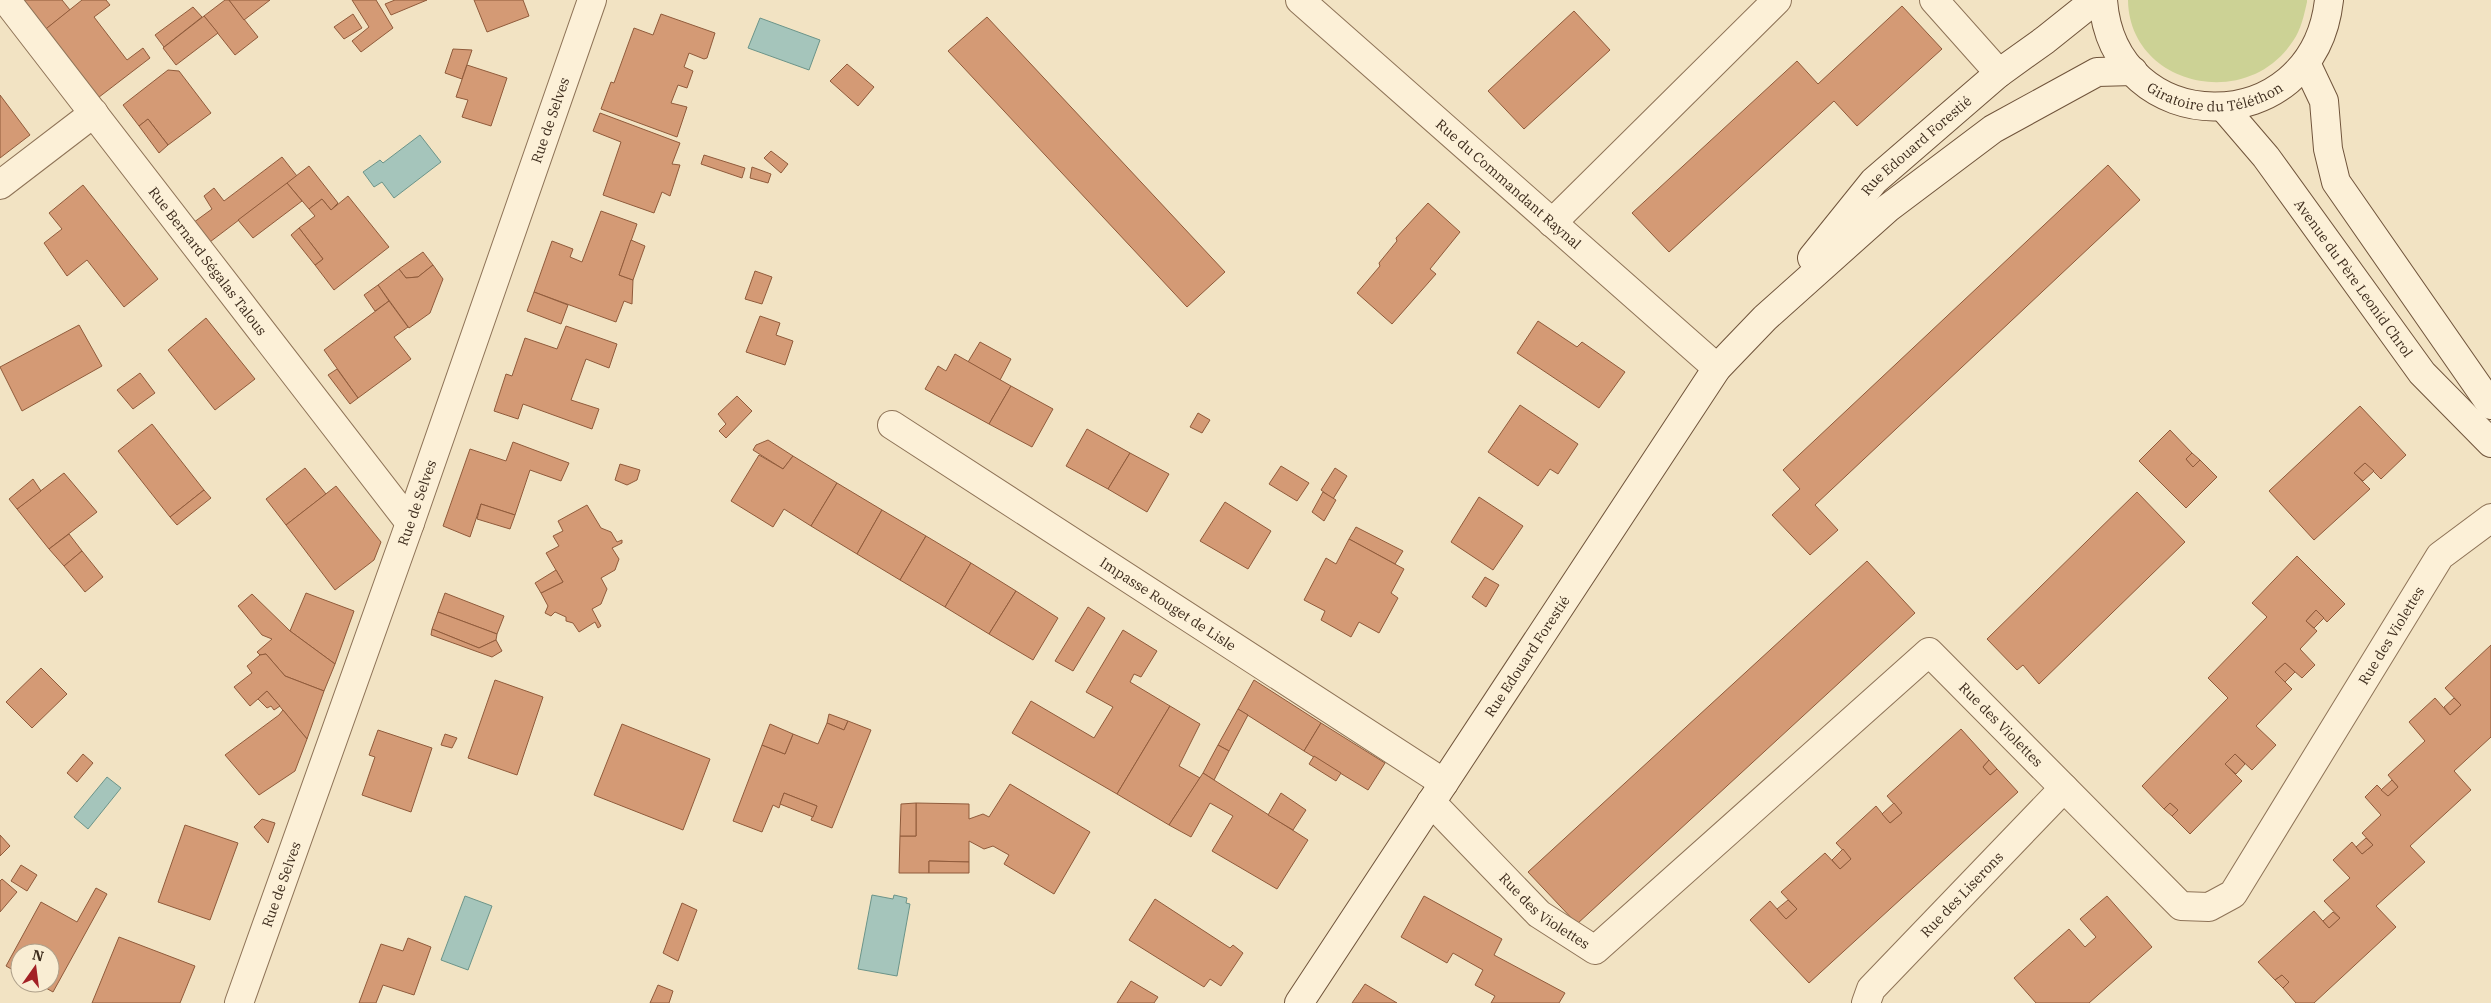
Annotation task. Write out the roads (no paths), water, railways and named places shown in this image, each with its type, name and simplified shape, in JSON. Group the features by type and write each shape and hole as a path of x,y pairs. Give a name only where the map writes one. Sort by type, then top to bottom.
{"street":[{"name":"Rue Bernard Ségalas Talous","path":"6,0 410,523"},
{"name":"Rue de Selves","path":"239,1003 410,523 592,0"},
{"name":"Rue du Commandant Raynal","path":"1300,0 1716,368"},
{"path":"1552,223 1777,0"},
{"path":"1934,0 1999,73"},
{"name":"Rue Edouard Forestié","path":"1765,318 1874,181 1999,73 2045,40 2095,0"},
{"name":"Giratoire du Téléthon","path":"2103,0 2104,15 2110,35 2132,71 2152,88 2174,100 2198,106 2224,108 2255,101 2284,86 2306,63 2319,42 2327,19 2329,0"},
{"path":"2306,63 2324,102 2328,149 2336,182 2491,405"},
{"name":"Rue Edouard Forestié","path":"1299,1003 1716,368 1765,318 1888,208 1993,129 2097,72 2132,71"},
{"name":"Avenue du Père Leonid Chrol","path":"2224,108 2266,158 2422,373 2491,442"},
{"path":"0,185 94,113"},
{"name":"Impasse Rouget de Lisle","path":"892,425 1437,793"},
{"name":"Rue des Violettes","path":"1437,793 1539,914 1595,950 1929,652 2182,906 2209,907 2233,894 2440,556 2491,518"},
{"name":"Rue des Liserons","path":"1866,1003 1872,989 2064,788"}],"water":[{"path":"760,18 820,40 809,70 748,48"},
{"path":"420,135 441,162 394,198 382,182 374,187 363,172 380,160 383,163"},
{"path":"107,777 121,788 88,829 74,817"},
{"path":"872,895 893,899 894,895 907,898 906,903 910,904 897,976 858,969"},
{"path":"465,896 492,906 468,970 441,960"}]}
